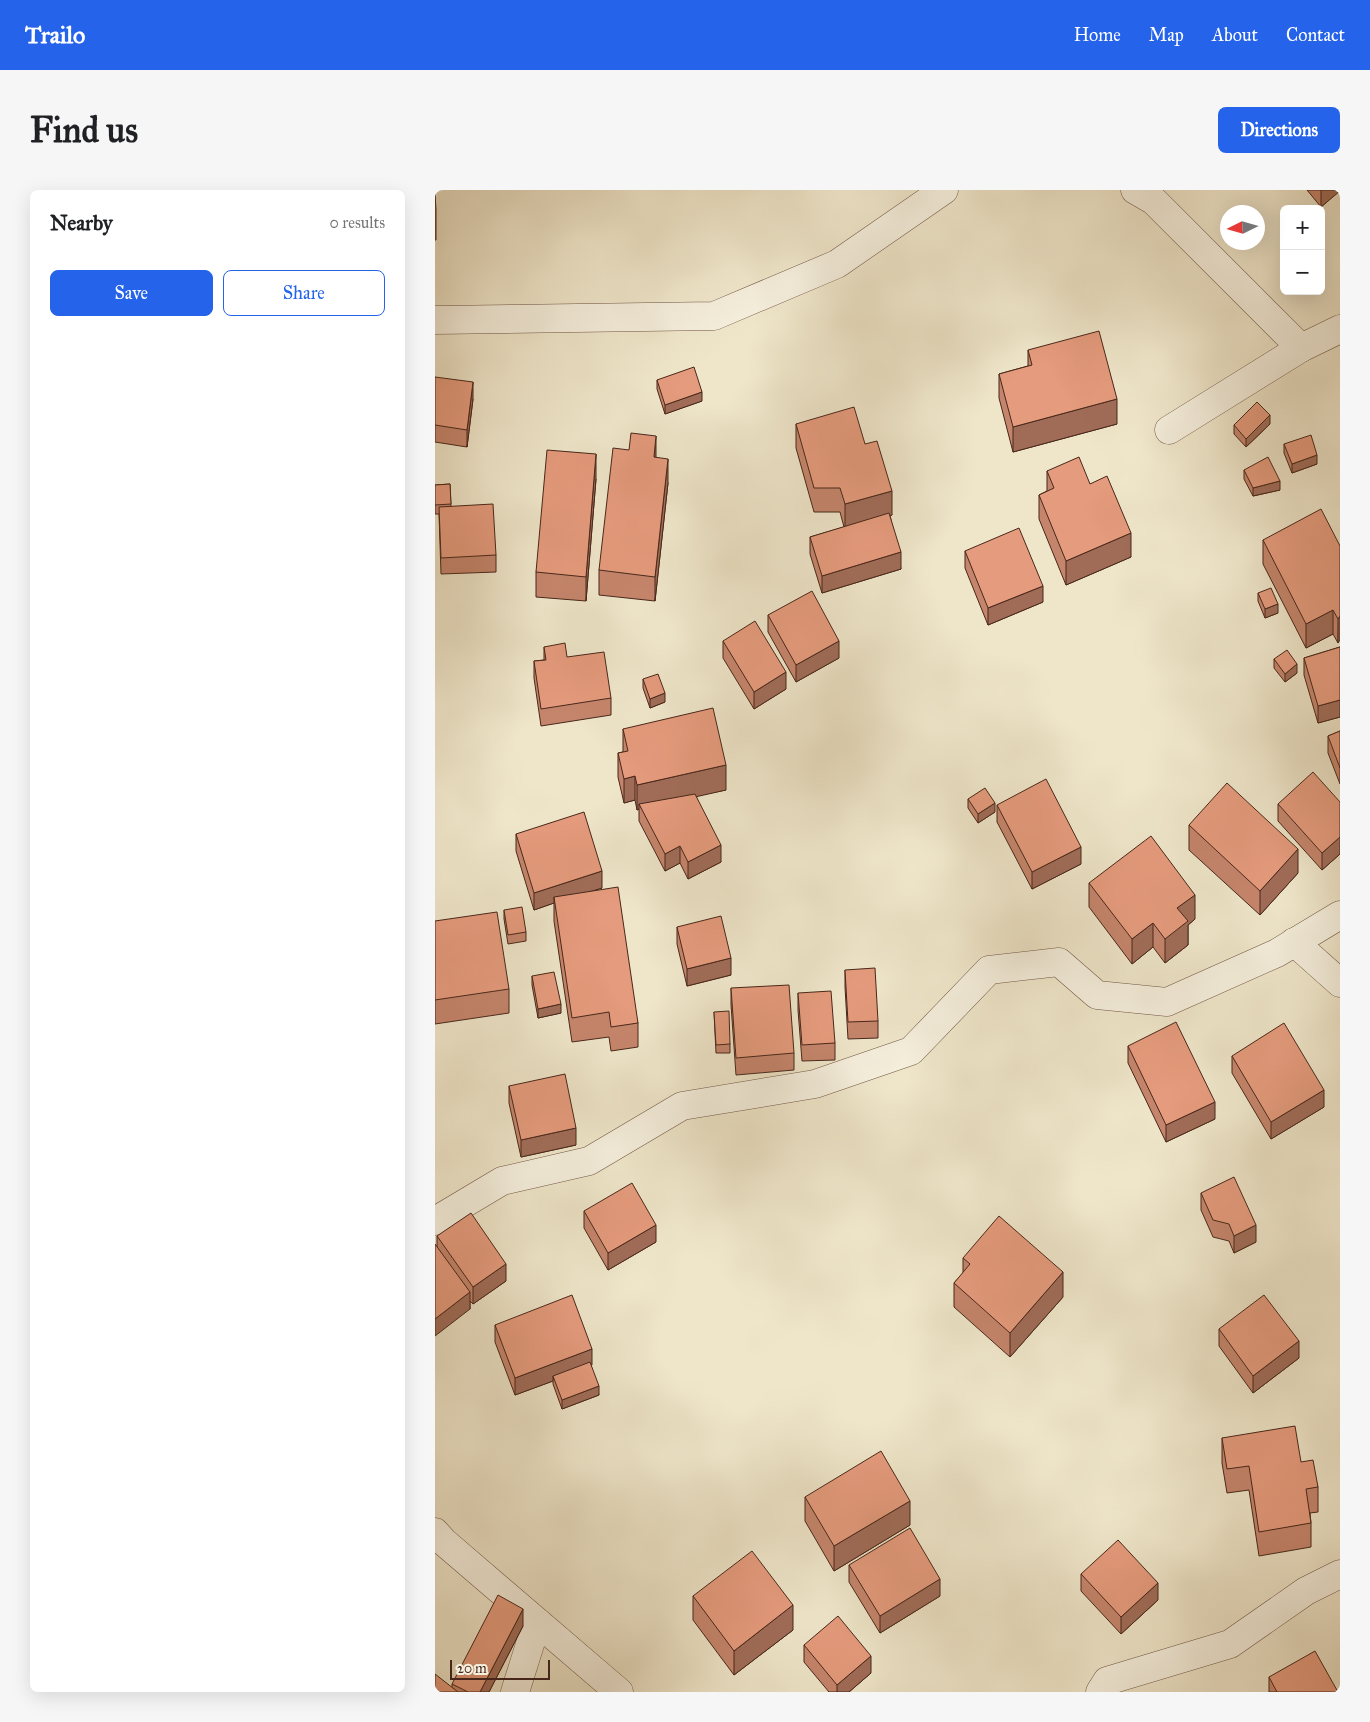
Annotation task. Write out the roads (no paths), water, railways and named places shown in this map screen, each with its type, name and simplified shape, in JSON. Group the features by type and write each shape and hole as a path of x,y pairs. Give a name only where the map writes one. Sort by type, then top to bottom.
{"street":[{"path":"435,320 714,316 837,264 944,190"},
{"path":"1135,190 1154,201 1301,348"},
{"path":"1169,430 1301,348 1340,329"},
{"path":"435,1221 502,1181 589,1161 682,1106 815,1084 911,1051 989,970 1059,962 1097,995 1167,1002 1277,953 1340,915"},
{"path":"1294,942 1340,983"},
{"path":"435,1532 443,1542 619,1692"},
{"path":"1100,1692 1107,1681 1230,1644 1306,1591 1340,1574"},
{"path":"515,1692 537,1622"}]}
